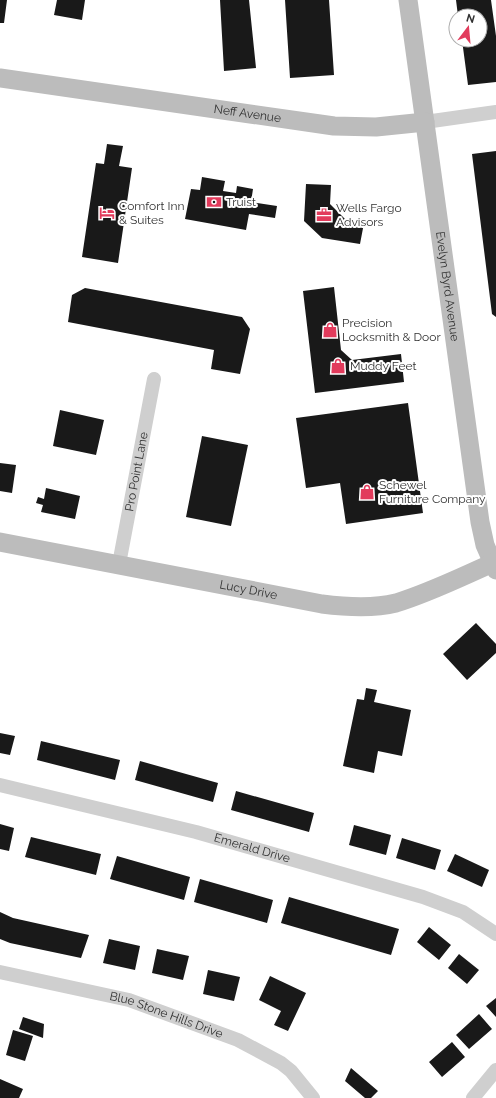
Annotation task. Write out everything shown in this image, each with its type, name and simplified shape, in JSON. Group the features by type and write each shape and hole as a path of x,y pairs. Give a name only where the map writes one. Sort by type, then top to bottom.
{"street":[{"name":"Evelyn Byrd Avenue","path":"408,0 480,522 485,545 494,566"},
{"name":"Neff Avenue","path":"0,78 334,126 376,127 496,112"},
{"name":"Pro Point Lane","path":"119,564 154,379"},
{"name":"Lucy Drive","path":"0,542 322,604 354,607 395,603 494,566"},
{"name":"Emerald Drive","path":"0,785 196,832 423,897 463,912 479,921 496,934"},
{"name":"Blue Stone Hills Drive","path":"0,972 129,1000 238,1040 281,1063 291,1071 313,1098"},
{"path":"473,1098 496,1070"}],"building":[{"path":"0,0 7,0 4,23 0,23"},
{"path":"57,0 85,0 82,20 54,15"},
{"path":"220,0 249,0 256,68 224,71"},
{"path":"285,0 329,0 334,75 290,78"},
{"path":"456,0 491,0 496,36 496,82 468,85 463,48 488,48 488,8 457,8"},
{"name":"Comfort Inn & Suites","path":"107,144 123,146 119,166 132,168 118,263 82,257 96,163 104,164"},
{"path":"496,151 496,317 492,314 472,154"},
{"path":"202,177 225,181 223,191 236,193 237,186 253,189 251,202 277,206 275,218 249,214 246,230 185,219 191,189 200,190"},
{"path":"306,184 331,185 330,204 346,220 364,223 360,244 322,238 304,221"},
{"path":"334,287 341,350 352,360 401,354 404,382 315,393 303,291"},
{"path":"85,288 242,317 250,329 240,374 211,369 214,350 68,322 72,295"},
{"path":"408,403 423,513 346,524 340,483 306,488 296,418"},
{"path":"60,410 104,420 96,455 53,446"},
{"path":"202,436 248,445 231,526 186,517"},
{"path":"0,463 16,465 12,493 0,491"},
{"path":"46,488 80,496 75,519 41,512 43,505 36,503 38,497 44,499"},
{"path":"476,623 496,644 496,653 467,680 443,654"},
{"path":"366,688 377,690 374,702 411,710 402,756 378,751 374,773 343,766 357,699 364,700"},
{"path":"0,733 15,736 10,755 0,753"},
{"path":"41,741 120,760 115,780 37,760"},
{"path":"140,761 218,783 213,802 135,780"},
{"path":"236,791 314,813 309,832 231,810"},
{"path":"0,824 14,828 9,851 0,849"},
{"path":"354,825 391,835 386,855 349,845"},
{"path":"31,837 101,854 96,875 25,857"},
{"path":"402,838 441,850 435,870 396,858"},
{"path":"455,854 489,870 482,887 447,871"},
{"path":"117,856 190,877 184,900 110,879"},
{"path":"200,879 273,900 267,923 194,902"},
{"path":"289,897 399,929 391,955 281,923"},
{"path":"0,912 13,918 89,935 81,958 10,943 0,939"},
{"path":"429,927 451,945 439,960 417,942"},
{"path":"109,939 140,946 135,970 103,963"},
{"path":"157,949 189,956 183,980 152,973"},
{"path":"459,954 479,970 467,984 448,968"},
{"path":"208,970 240,977 234,1001 203,994"},
{"path":"270,976 306,993 288,1031 274,1025 281,1011 259,1000"},
{"path":"496,998 496,1017 486,1006"},
{"path":"479,1014 492,1029 469,1049 456,1035"},
{"path":"23,1017 44,1024 43,1038 19,1029"},
{"path":"13,1030 33,1036 25,1061 6,1055"},
{"path":"452,1042 465,1057 442,1077 429,1062"},
{"path":"351,1068 378,1091 371,1098 365,1098 345,1081"},
{"path":"0,1079 23,1089 19,1098 0,1098"}],"place":[{"name":"Truist","path":"214,202"},
{"name":"Comfort Inn & Suites","path":"107,213"},
{"name":"Wells Fargo Advisors","path":"324,215"},
{"name":"Precision Locksmith & Door","path":"330,330"},
{"name":"Muddy Feet","path":"338,366"},
{"name":"Schewel Furniture Company","path":"367,492"}]}
